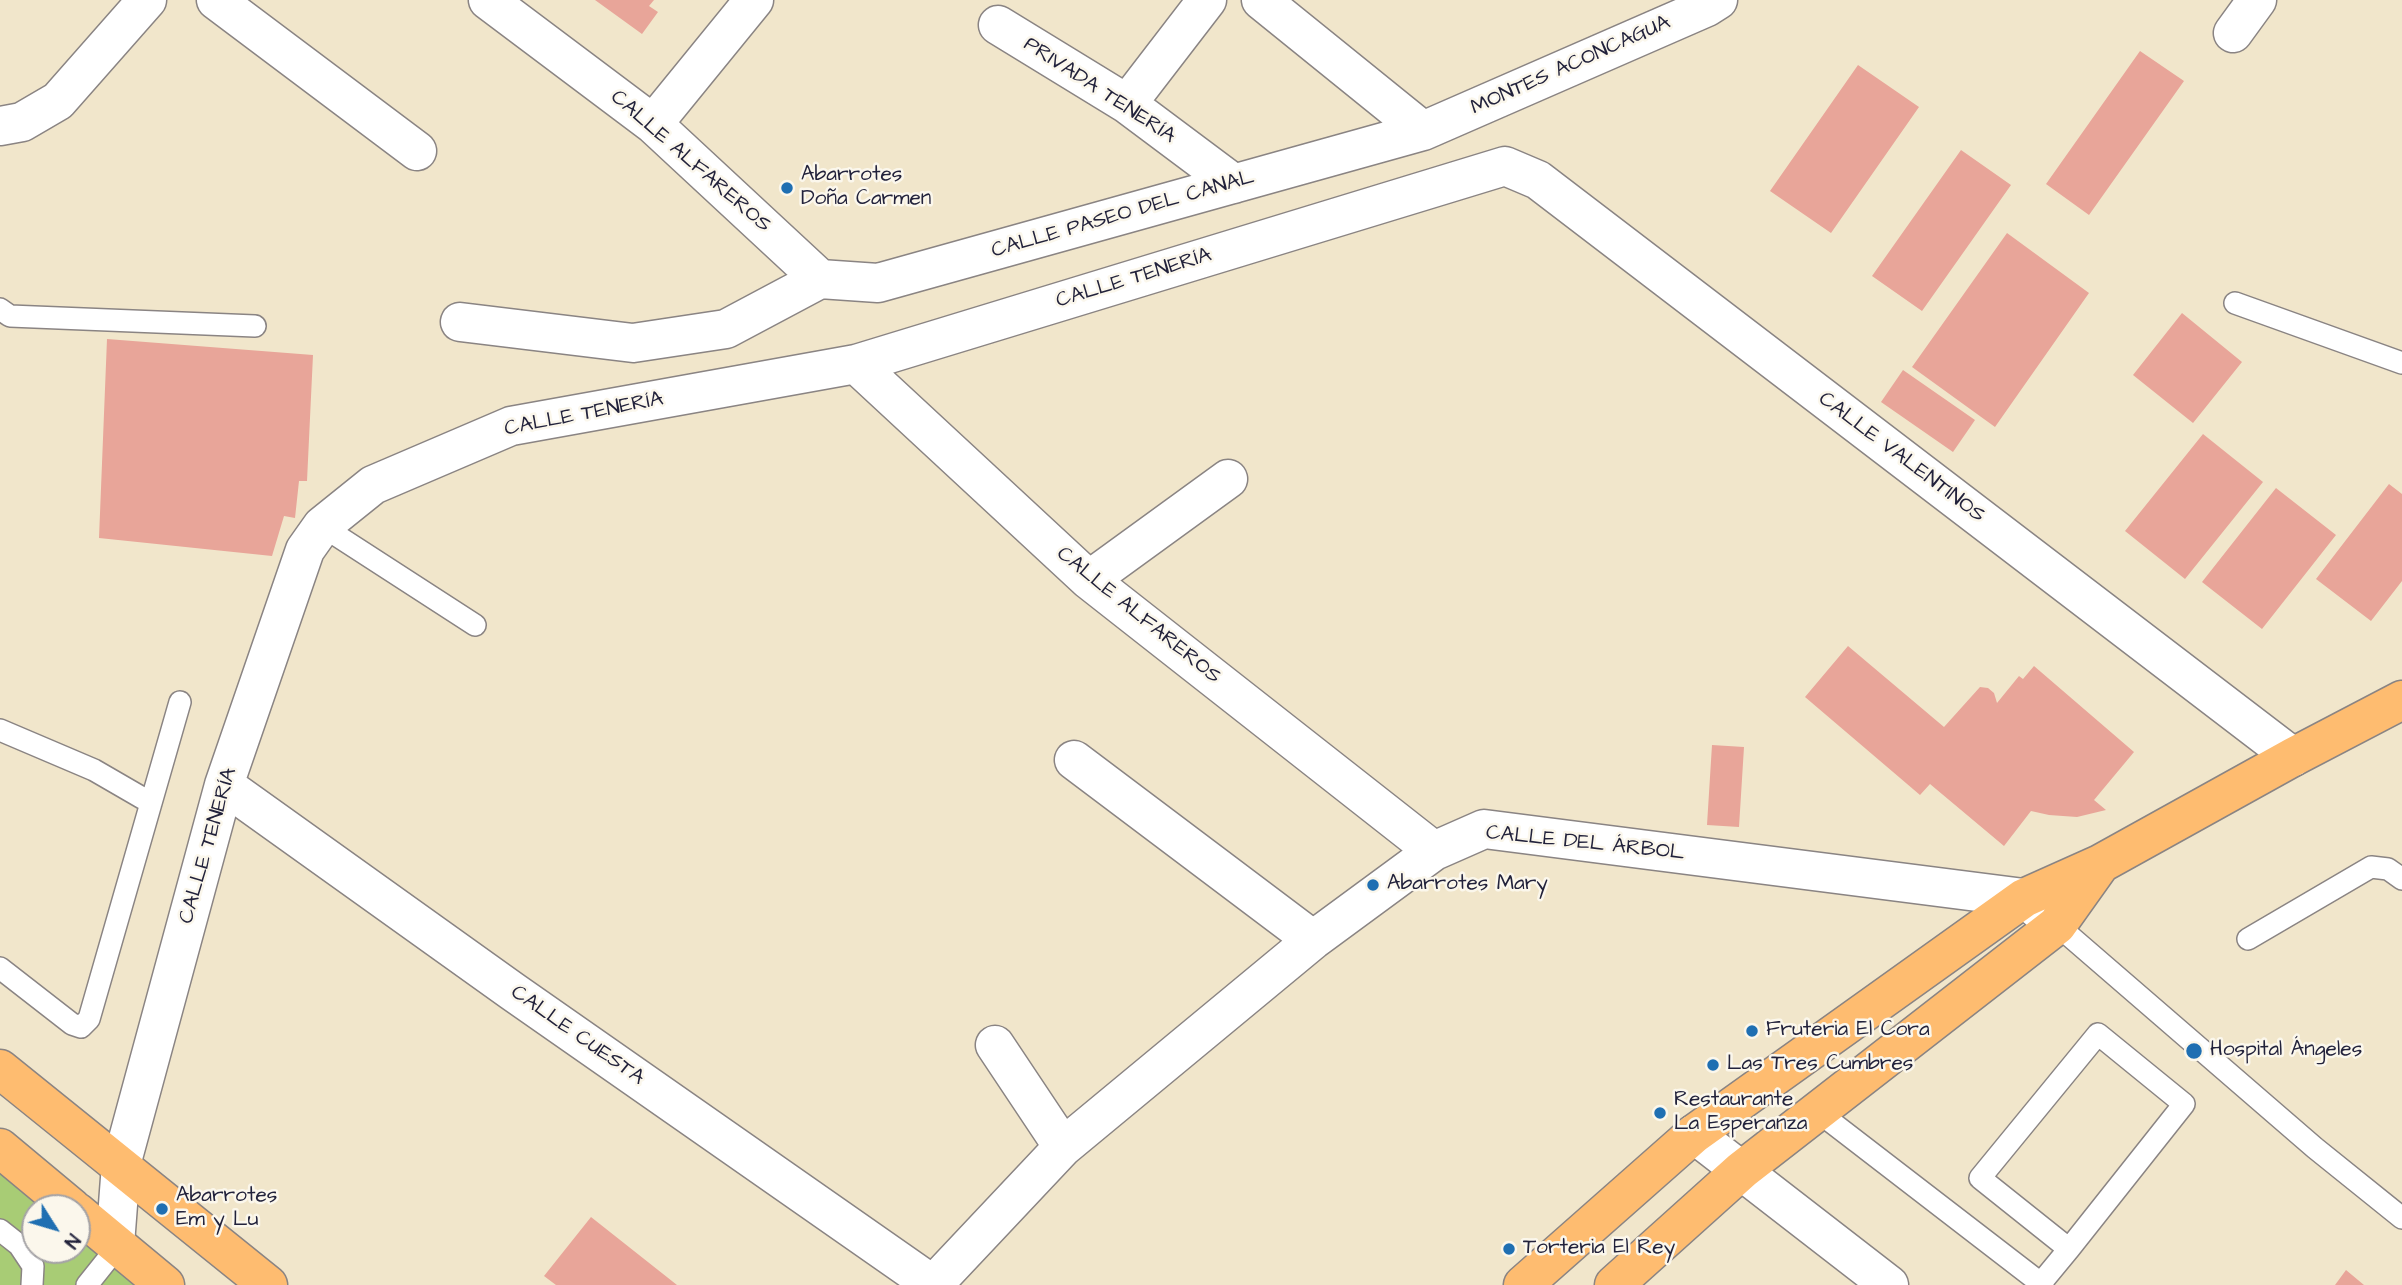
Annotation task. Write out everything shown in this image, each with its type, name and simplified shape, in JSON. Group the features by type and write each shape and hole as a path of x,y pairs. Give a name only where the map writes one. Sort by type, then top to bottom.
{"main road":[{"path":"1523,1285 1694,1134 2024,898 2100,864 2402,700"},
{"path":"1614,1285 1742,1170 2057,925 2100,864"},
{"path":"0,1069 268,1285"},
{"path":"0,1148 55,1194"},
{"path":"91,1224 165,1285"}],"street":[{"path":"0,126 22,122 58,101 148,0"},
{"path":"216,0 417,151"},
{"name":"CALLE ALFAREROS","path":"488,0 653,124 820,279"},
{"path":"653,124 754,0"},
{"path":"1127,104 1207,0"},
{"path":"1261,0 1423,131"},
{"name":"MONTES ACONCAGUA","path":"1423,131 1718,0"},
{"path":"2233,33 2257,0"},
{"name":"PRIVADA TENERÍA","path":"998,25 1127,104 1234,184"},
{"name":"CALLE PASEO DEL CANAL","path":"820,279 878,283 1423,131"},
{"name":"CALLE TENERÍA","path":"115,1244 121,1165 224,785 304,550 322,526 373,485 511,426 856,364 1506,166"},
{"name":"CALLE VALENTINOS","path":"1506,166 1538,180 2293,757"},
{"path":"460,322 633,343 726,329 820,279"},
{"name":"CALLE ALFAREROS","path":"856,364 1089,580 1434,851"},
{"path":"1089,580 1228,479"},
{"path":"1074,760 1313,940"},
{"name":"CALLE CUESTA","path":"224,785 512,991 933,1285"},
{"name":"CALLE DEL ÁRBOL","path":"933,1285 1063,1147 1313,940 1434,851 1484,830 2024,898"},
{"path":"2024,898 2057,925"},
{"path":"995,1045 1063,1147"},
{"path":"1694,1134 1889,1285"}],"lane":[{"path":"2235,303 2402,363"},
{"path":"0,309 10,316 255,326"},
{"path":"322,526 475,625"},
{"path":"0,968 72,1024 81,1027 89,1019 180,702"},
{"path":"0,730 94,770 151,803"},
{"path":"2248,939 2371,867 2388,869 2402,879"},
{"path":"2057,925 2315,1148 2402,1218"},
{"path":"1817,1111 2042,1284 2184,1104 2098,1034 1980,1178 2069,1249"},
{"path":"0,1230 19,1245 33,1266 32,1285"},
{"path":"87,1285 111,1255 115,1244"}],"green space":[{"path":"0,1165 36,1194 21,1194 21,1264 91,1264 91,1239 146,1285 0,1285"}],"building":[{"path":"595,0 654,0 649,6 658,12 642,34"},
{"path":"2140,51 2184,81 2089,215 2046,184"},
{"path":"1858,65 1919,107 1831,233 1770,191"},
{"path":"1961,150 2011,185 1922,311 1872,276"},
{"path":"2007,233 2089,293 1995,427 1912,367"},
{"path":"2182,313 2242,362 2193,423 2133,375"},
{"path":"107,339 313,355 307,481 299,481 295,518 284,516 272,556 99,538"},
{"path":"1903,370 1975,420 1953,452 1881,402"},
{"path":"2203,434 2263,482 2185,579 2125,531"},
{"path":"2389,484 2402,494 2402,581 2371,621 2316,579"},
{"path":"2276,488 2336,535 2262,629 2202,582"},
{"path":"1848,646 1944,727 1980,687 1988,688 1994,693 1997,703 2019,676 2023,679 2034,666 2134,752 2094,800 2106,810 2077,817 2031,811 2004,846 1930,784 1920,795 1805,697"},
{"path":"1712,745 1744,747 1739,827 1707,825"},
{"path":"591,1217 677,1285 556,1285 544,1276"},
{"path":"2346,1270 2364,1285 2335,1285"}],"place":[{"name":"Abarrotes Doña Carmen","path":"787,188"},
{"name":"Abarrotes Mary","path":"1373,885"},
{"name":"Fruteria El Cora","path":"1752,1031"},
{"name":"Hospital Ángeles","path":"2194,1051"},
{"name":"Las Tres Cumbres","path":"1713,1065"},
{"name":"Restaurante La Esperanza","path":"1660,1113"},
{"name":"Abarrotes Em y Lu","path":"162,1209"},
{"name":"Torteria El Rey","path":"1509,1249"}]}
